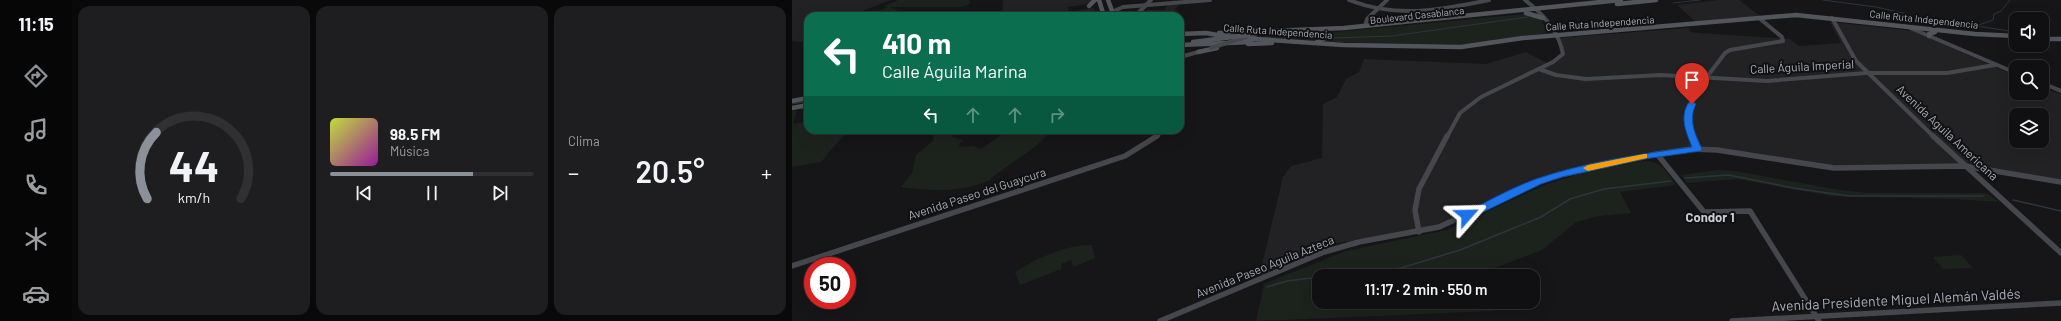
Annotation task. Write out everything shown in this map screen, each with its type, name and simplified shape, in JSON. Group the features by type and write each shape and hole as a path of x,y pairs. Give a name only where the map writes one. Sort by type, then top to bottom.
{"main road":[{"path":"1089,6 1095,0"},
{"path":"1099,0 1103,12"},
{"path":"1108,0 1113,12"},
{"name":"Boulevard Casablanca","path":"1184,43 1254,35 1322,33 1526,13 1537,10 1621,0"},
{"name":"Boulevard Casablanca","path":"1206,33 1317,30 1656,0"},
{"path":"1526,13 1543,18"},
{"name":"Calle Ruta Independencia","path":"1272,43 1342,48 1462,50 1564,35 1798,18 1906,24 1919,28 2009,36"},
{"name":"Calle Ruta Independencia","path":"1833,19 1913,30 2009,37"},
{"name":"Calle Ruta Independencia","path":"1184,34 1206,33 1244,38 1313,43 1465,47 1545,36 1659,31 1761,20"},
{"path":"1545,36 1552,30 1564,35"},
{"path":"1929,36 1929,34 1935,32"},
{"path":"1313,43 1326,37 1322,33"},
{"path":"2049,38 2061,38"},
{"path":"1184,44 1229,42 1272,43"},
{"path":"1198,52 1235,44 1272,43"},
{"path":"1297,44 1353,47 1390,46"},
{"path":"792,101 804,99"},
{"path":"792,108 804,106"}],"street":[{"path":"1111,7 1121,7 1151,2 1189,0"},
{"path":"1115,12 1121,7 1151,2 1210,0"},
{"path":"1349,0 1377,9 1399,12 1426,11 1489,0"},
{"path":"1365,26 1367,19 1387,0"},
{"path":"1419,232 1415,210 1419,189 1460,113 1481,97 1539,69 1563,54 1563,49 1552,30 1537,10 1525,0"},
{"path":"1140,12 1151,2"},
{"path":"1142,12 1151,2"},
{"name":"Avenida Aguila Americana","path":"1833,19 1856,61 1867,73 1964,166 2061,253"},
{"path":"1697,149 1689,129 1687,112 1696,95 1725,53 1730,50 1779,43 1783,40 1782,37 1761,20"},
{"path":"1906,24 1913,30 2009,70"},
{"path":"1184,56 1248,36"},
{"name":"Calle Águila Imperial","path":"1539,69 1570,78 1596,81 1660,75 1767,81 1867,73 1946,72 1985,68 1995,64"},
{"path":"2049,87 2061,91"},
{"name":"Avenida Paseo del Guaycura","path":"792,266 1124,156 1139,149 1160,134"},
{"name":"Avenida Paseo Aguila Azteca","path":"1160,321 1169,319 1324,252 1359,242 1419,232 1448,224 1537,182 1560,174 1657,154 1697,149 1730,151 1834,168 1964,166 2061,182"},
{"path":"1657,154 1704,212 1750,211 1818,319"},
{"name":"Avenida Presidente Miguel Alemán Valdés","path":"1732,321 1818,319 2061,303"}],"shaded area":[{"path":"792,0 891,0 860,12 804,12 804,42 792,41"},
{"path":"899,0 968,0 971,2 966,6 960,7 889,7 898,10 893,12 875,12 888,7 883,6"},
{"path":"1003,0 1092,0 1093,2 1068,7 1069,12 1002,12"},
{"path":"1719,0 1739,0 1761,17 1697,23 1677,5"},
{"path":"1169,4 1180,4 1174,10 1180,12 1145,12 1147,10 1164,10"},
{"path":"1093,8 1096,12 1069,12"},
{"path":"1526,14 1538,16 1546,29 1546,33 1468,45 1322,42 1327,38 1326,33"},
{"path":"1830,22 1913,31 2009,73 2009,100 2049,100 2049,90 2061,94 2061,183 1964,165 1850,169 1707,149 1602,164 1534,180 1517,192 1417,233 1338,243 1259,277 1283,177 1291,166 1322,158 1323,104 1337,97 1346,79 1359,72 1364,59 1486,64 1526,52 1549,64 1563,54 1557,38 1688,28 1691,32 1698,33 1790,39 1799,46 1841,43"},
{"path":"1320,34 1322,36 1318,40 1245,37"},
{"path":"797,110 793,124 804,122 804,134 845,134 821,162 792,167 792,111"},
{"path":"934,134 955,134 951,137 964,140 959,144 960,147 973,146 981,149 1003,134 1048,134 1036,146 991,178 991,180 968,187 946,190 901,187 912,173 916,155 933,141"},
{"path":"1649,161 1654,162 1663,168 1676,185 1620,192 1631,213 1598,216 1576,222 1542,250 1492,269 1312,269 1312,309 1494,309 1494,311 1256,321 1264,284 1346,251 1447,230 1547,184 1582,173"},
{"path":"1718,170 1734,171 1840,190 1868,193 1980,193 1988,194 1999,202 1954,199 1831,196 1737,179 1687,183 1681,175"},
{"path":"1092,245 1095,258 1073,267 1071,260 1061,264 1061,269 1020,285 1015,272 1042,257 1071,247"},
{"path":"1961,255 1973,268 1943,269 1933,257"}],"waterway":[{"path":"1673,3 1700,0"},
{"path":"1823,0 1876,7 1907,14"},
{"path":"1979,25 1993,20 1994,14 2001,11 2010,0"},
{"path":"1334,38 1392,36 1528,17"},
{"path":"1918,17 2009,31"},
{"path":"792,104 804,102"},
{"path":"1685,178 1729,175 1793,188 1849,196 1983,196"},
{"path":"1392,269 1401,268 1460,250 1541,217 1570,199 1604,189 1671,181"},
{"path":"2013,200 2061,211"},
{"path":"1267,287 1287,281 1312,278"}],"slow traffic":[{"path":"1588,168 1644,156"}],"district":[{"name":"Condor 1","path":"1710,217"}],"route":[{"path":"1467,215 1537,182 1560,174 1644,156 1697,149 1689,129 1687,112 1692,104"}]}
